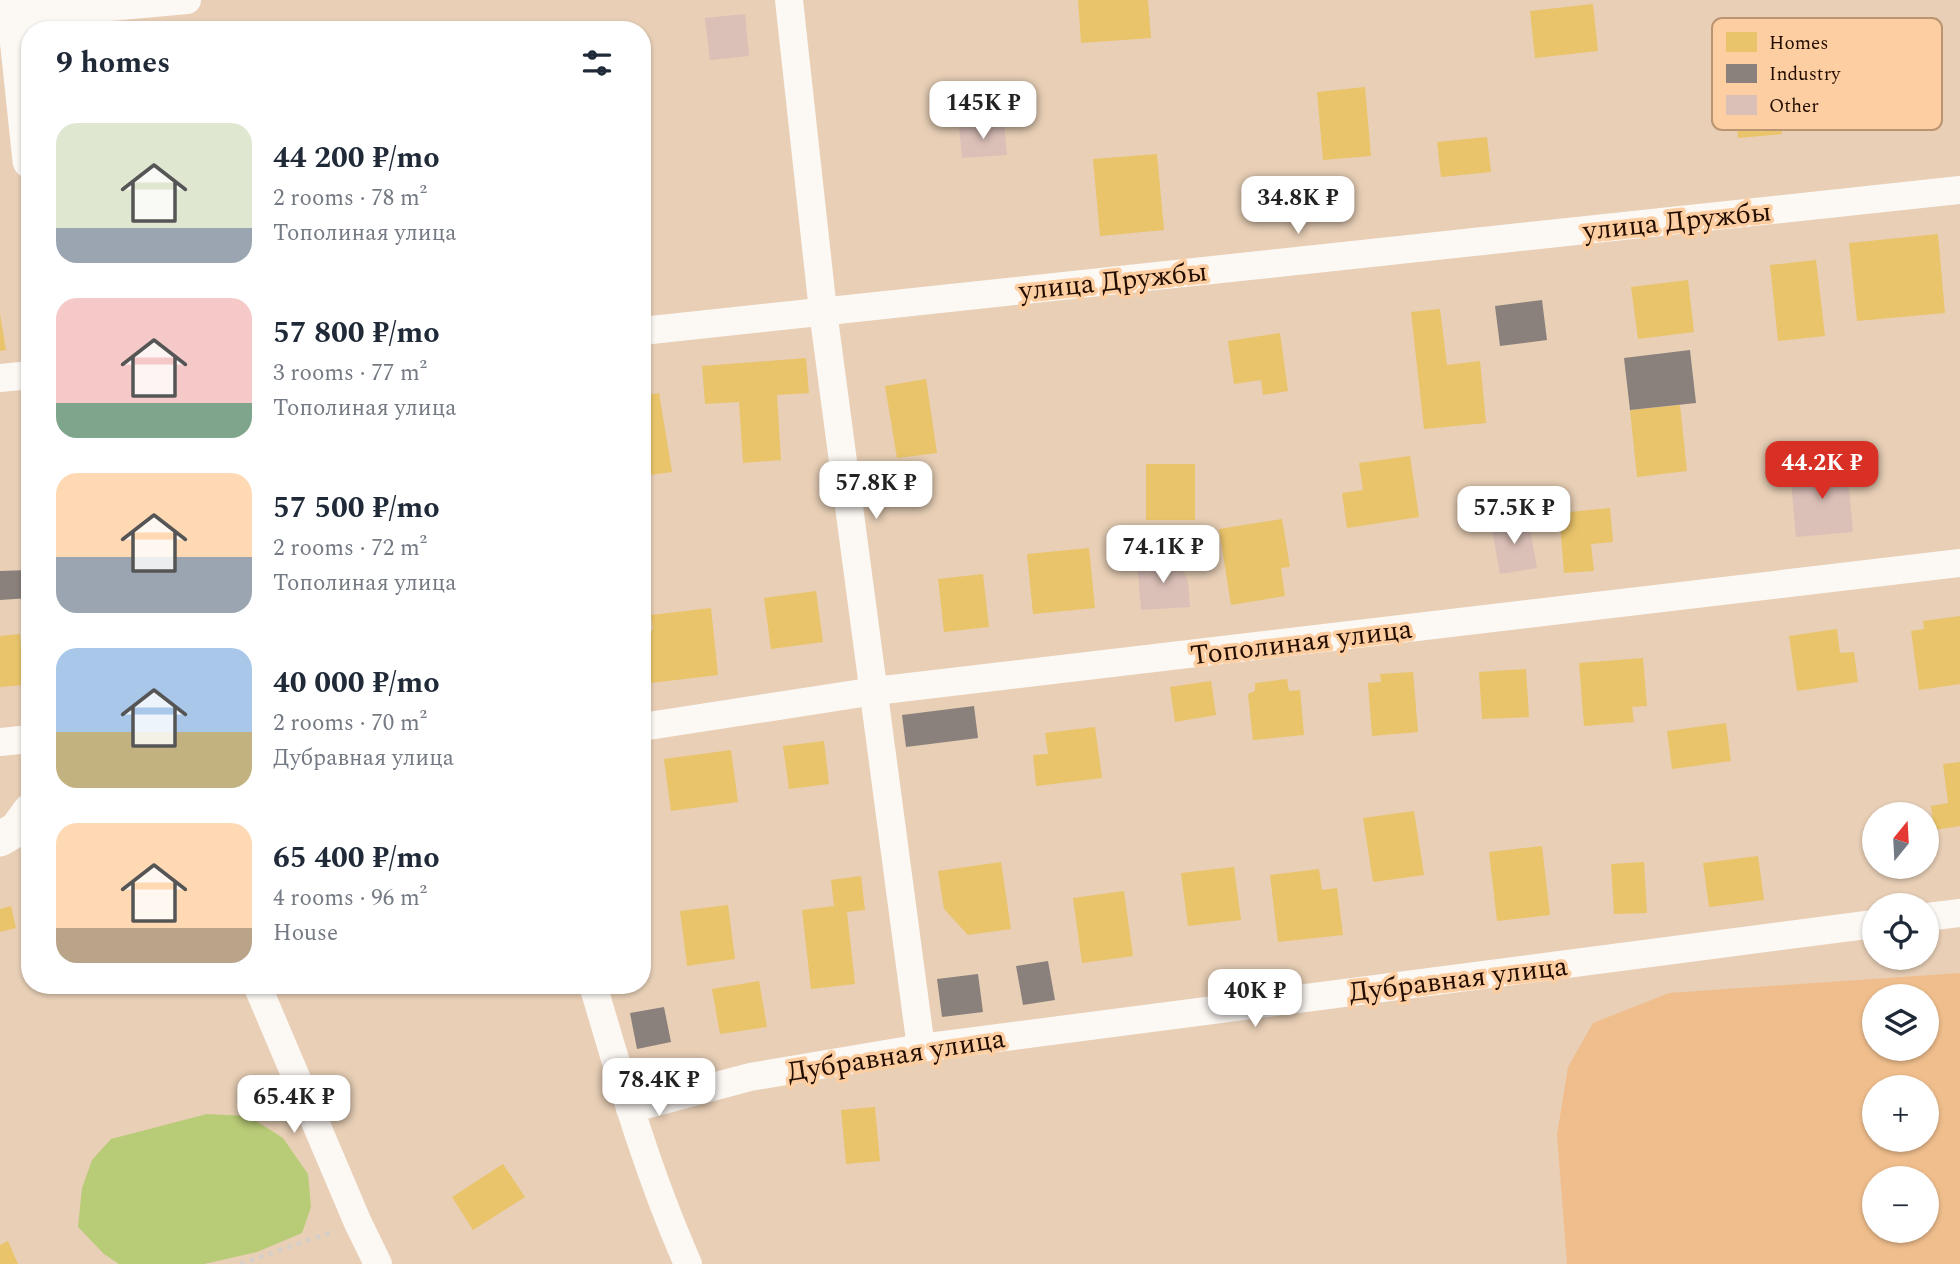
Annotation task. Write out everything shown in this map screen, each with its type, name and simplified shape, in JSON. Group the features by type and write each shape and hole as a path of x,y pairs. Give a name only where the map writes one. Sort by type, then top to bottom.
{"street":[{"path":"21,97 9,11 187,0"},
{"path":"789,0 823,311 921,1048"},
{"name":"улица Дружбы","path":"651,330 1960,190"},
{"path":"0,378 21,376"},
{"name":"Тополиная улица","path":"651,726 875,691 1960,563"},
{"path":"0,742 21,740"},
{"path":"0,839 21,823"},
{"path":"1939,915 1960,912"},
{"name":"Дубравная улица","path":"629,1109 750,1077 921,1048 1862,926"},
{"path":"261,994 378,1264"},
{"path":"596,994 629,1109 665,1213 688,1264"}],"path":[{"path":"240,1264 358,1223"}],"shaded area":[{"path":"1960,973 1960,1264 1567,1264 1557,1135 1568,1067 1593,1023 1669,993"},
{"path":"207,1114 248,1116 283,1138 308,1174 311,1207 302,1233 257,1252 204,1264 119,1264 104,1254 78,1227 82,1188 92,1160 111,1139"}],"building: Homes":[{"path":"1078,0 1148,0 1151,38 1081,43"},
{"path":"1593,4 1598,51 1535,58 1530,11"},
{"path":"1365,87 1371,156 1323,160 1317,92"},
{"path":"1737,130 1782,130 1782,134 1738,138"},
{"path":"1487,137 1491,172 1441,177 1437,142"},
{"path":"1157,154 1164,230 1100,236 1093,159"},
{"path":"1938,234 1945,313 1857,321 1849,243"},
{"path":"1816,260 1825,336 1778,341 1770,265"},
{"path":"1688,280 1694,332 1638,339 1631,287"},
{"path":"1440,309 1447,365 1480,361 1486,423 1424,429 1411,312"},
{"path":"0,314 6,350 0,351"},
{"path":"1280,333 1288,391 1263,395 1261,380 1234,384 1228,341"},
{"path":"806,358 809,393 777,395 781,460 743,463 739,402 705,404 702,366"},
{"path":"926,379 937,453 897,458 885,386"},
{"path":"659,393 672,472 651,475 651,394"},
{"path":"1680,405 1687,471 1637,477 1630,410"},
{"path":"1410,456 1419,517 1347,528 1342,493 1363,490 1359,463"},
{"path":"1146,464 1195,464 1195,520 1146,520"},
{"path":"1610,508 1613,542 1591,544 1594,571 1564,573 1559,513"},
{"path":"1282,519 1290,567 1281,568 1285,596 1231,605 1219,529"},
{"path":"1089,548 1095,608 1033,614 1027,554"},
{"path":"983,574 989,627 944,632 938,579"},
{"path":"816,591 823,642 771,649 764,598"},
{"path":"711,608 718,675 651,683 651,615"},
{"path":"1960,616 1960,684 1919,690 1911,631 1924,629 1923,621"},
{"path":"1837,629 1840,653 1854,652 1858,682 1797,691 1789,636"},
{"path":"20,634 21,685 0,687 0,636"},
{"path":"1643,658 1647,706 1632,707 1634,722 1584,726 1579,663"},
{"path":"1526,669 1529,717 1482,719 1479,672"},
{"path":"1413,672 1418,732 1372,736 1368,683 1381,682 1380,674"},
{"path":"1287,679 1289,691 1300,690 1304,735 1253,740 1248,694 1255,691 1255,683"},
{"path":"1211,681 1216,715 1175,722 1170,687"},
{"path":"1726,723 1731,761 1672,769 1667,731"},
{"path":"1095,727 1102,778 1036,786 1033,755 1048,754 1045,733"},
{"path":"824,741 829,784 789,789 783,746"},
{"path":"731,750 738,802 671,811 664,759"},
{"path":"1960,762 1960,826 1939,829 1939,805 1948,803 1943,764"},
{"path":"1414,811 1424,875 1373,882 1363,818"},
{"path":"1542,846 1550,915 1497,921 1489,852"},
{"path":"1758,856 1764,900 1709,907 1703,863"},
{"path":"1001,862 1011,929 968,935 944,909 938,871"},
{"path":"1644,862 1647,913 1614,914 1611,864"},
{"path":"1234,867 1241,920 1188,926 1181,873"},
{"path":"1319,869 1322,890 1337,888 1343,935 1278,942 1270,875"},
{"path":"861,876 865,910 847,912 855,984 811,989 802,910 834,906 831,880"},
{"path":"1124,891 1133,956 1082,963 1073,898"},
{"path":"728,905 735,959 687,966 680,911"},
{"path":"11,906 16,928 0,932 0,909"},
{"path":"759,981 767,1027 720,1034 712,989"},
{"path":"875,1107 880,1161 846,1164 841,1110"},
{"path":"503,1164 525,1197 473,1230 452,1197"},
{"path":"8,1241 18,1264 0,1264 0,1245"}],"building: Industry":[{"path":"1542,300 1547,340 1500,346 1495,306"},
{"path":"1690,350 1696,403 1630,410 1624,358"},
{"path":"21,570 21,599 0,600 0,571"},
{"path":"974,706 978,738 906,747 902,715"},
{"path":"1048,961 1055,1000 1023,1005 1016,966"},
{"path":"978,974 983,1012 942,1017 937,979"},
{"path":"664,1007 671,1042 637,1049 630,1013"}],"building: Other":[{"path":"745,14 749,56 710,60 705,18"},
{"path":"1004,123 1007,155 962,158 959,126"},
{"path":"1847,465 1853,532 1796,537 1790,470"},
{"path":"1528,518 1537,568 1500,574 1491,524"},
{"path":"1178,558 1188,582 1190,607 1141,610 1137,561"}]}
